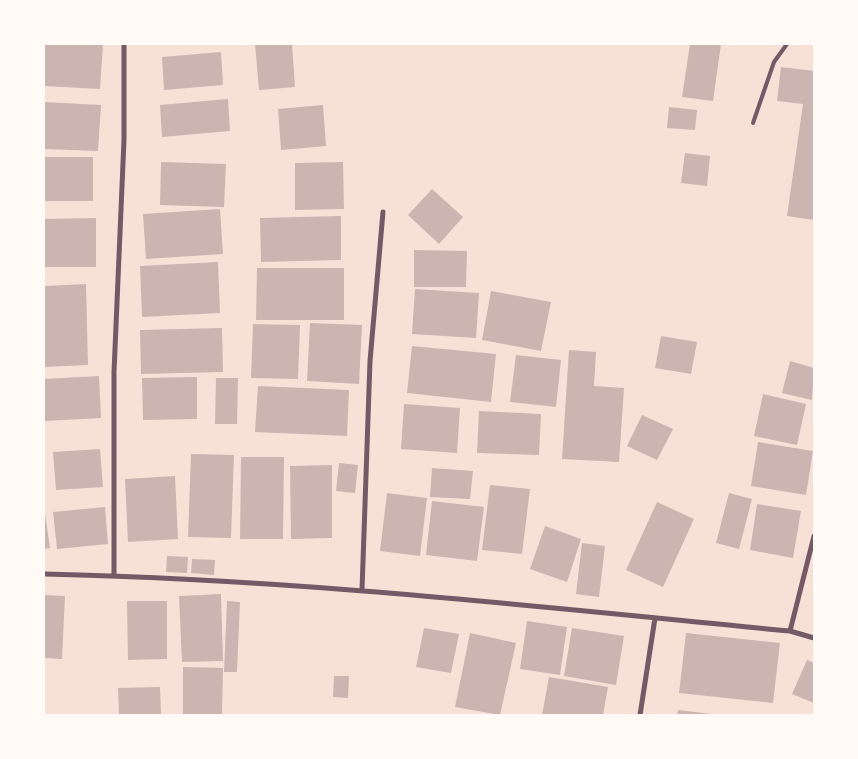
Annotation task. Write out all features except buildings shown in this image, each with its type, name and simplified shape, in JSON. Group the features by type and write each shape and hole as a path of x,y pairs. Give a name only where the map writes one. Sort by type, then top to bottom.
{"street":[{"path":"114,576 114,372 124,140 124,44"},
{"path":"362,590 370,361 383,212"},
{"path":"790,631 814,536"},
{"path":"44,574 114,576 362,590 790,631 814,638"},
{"path":"640,715 655,618"}],"lane":[{"path":"753,123 774,62 787,44"}]}
